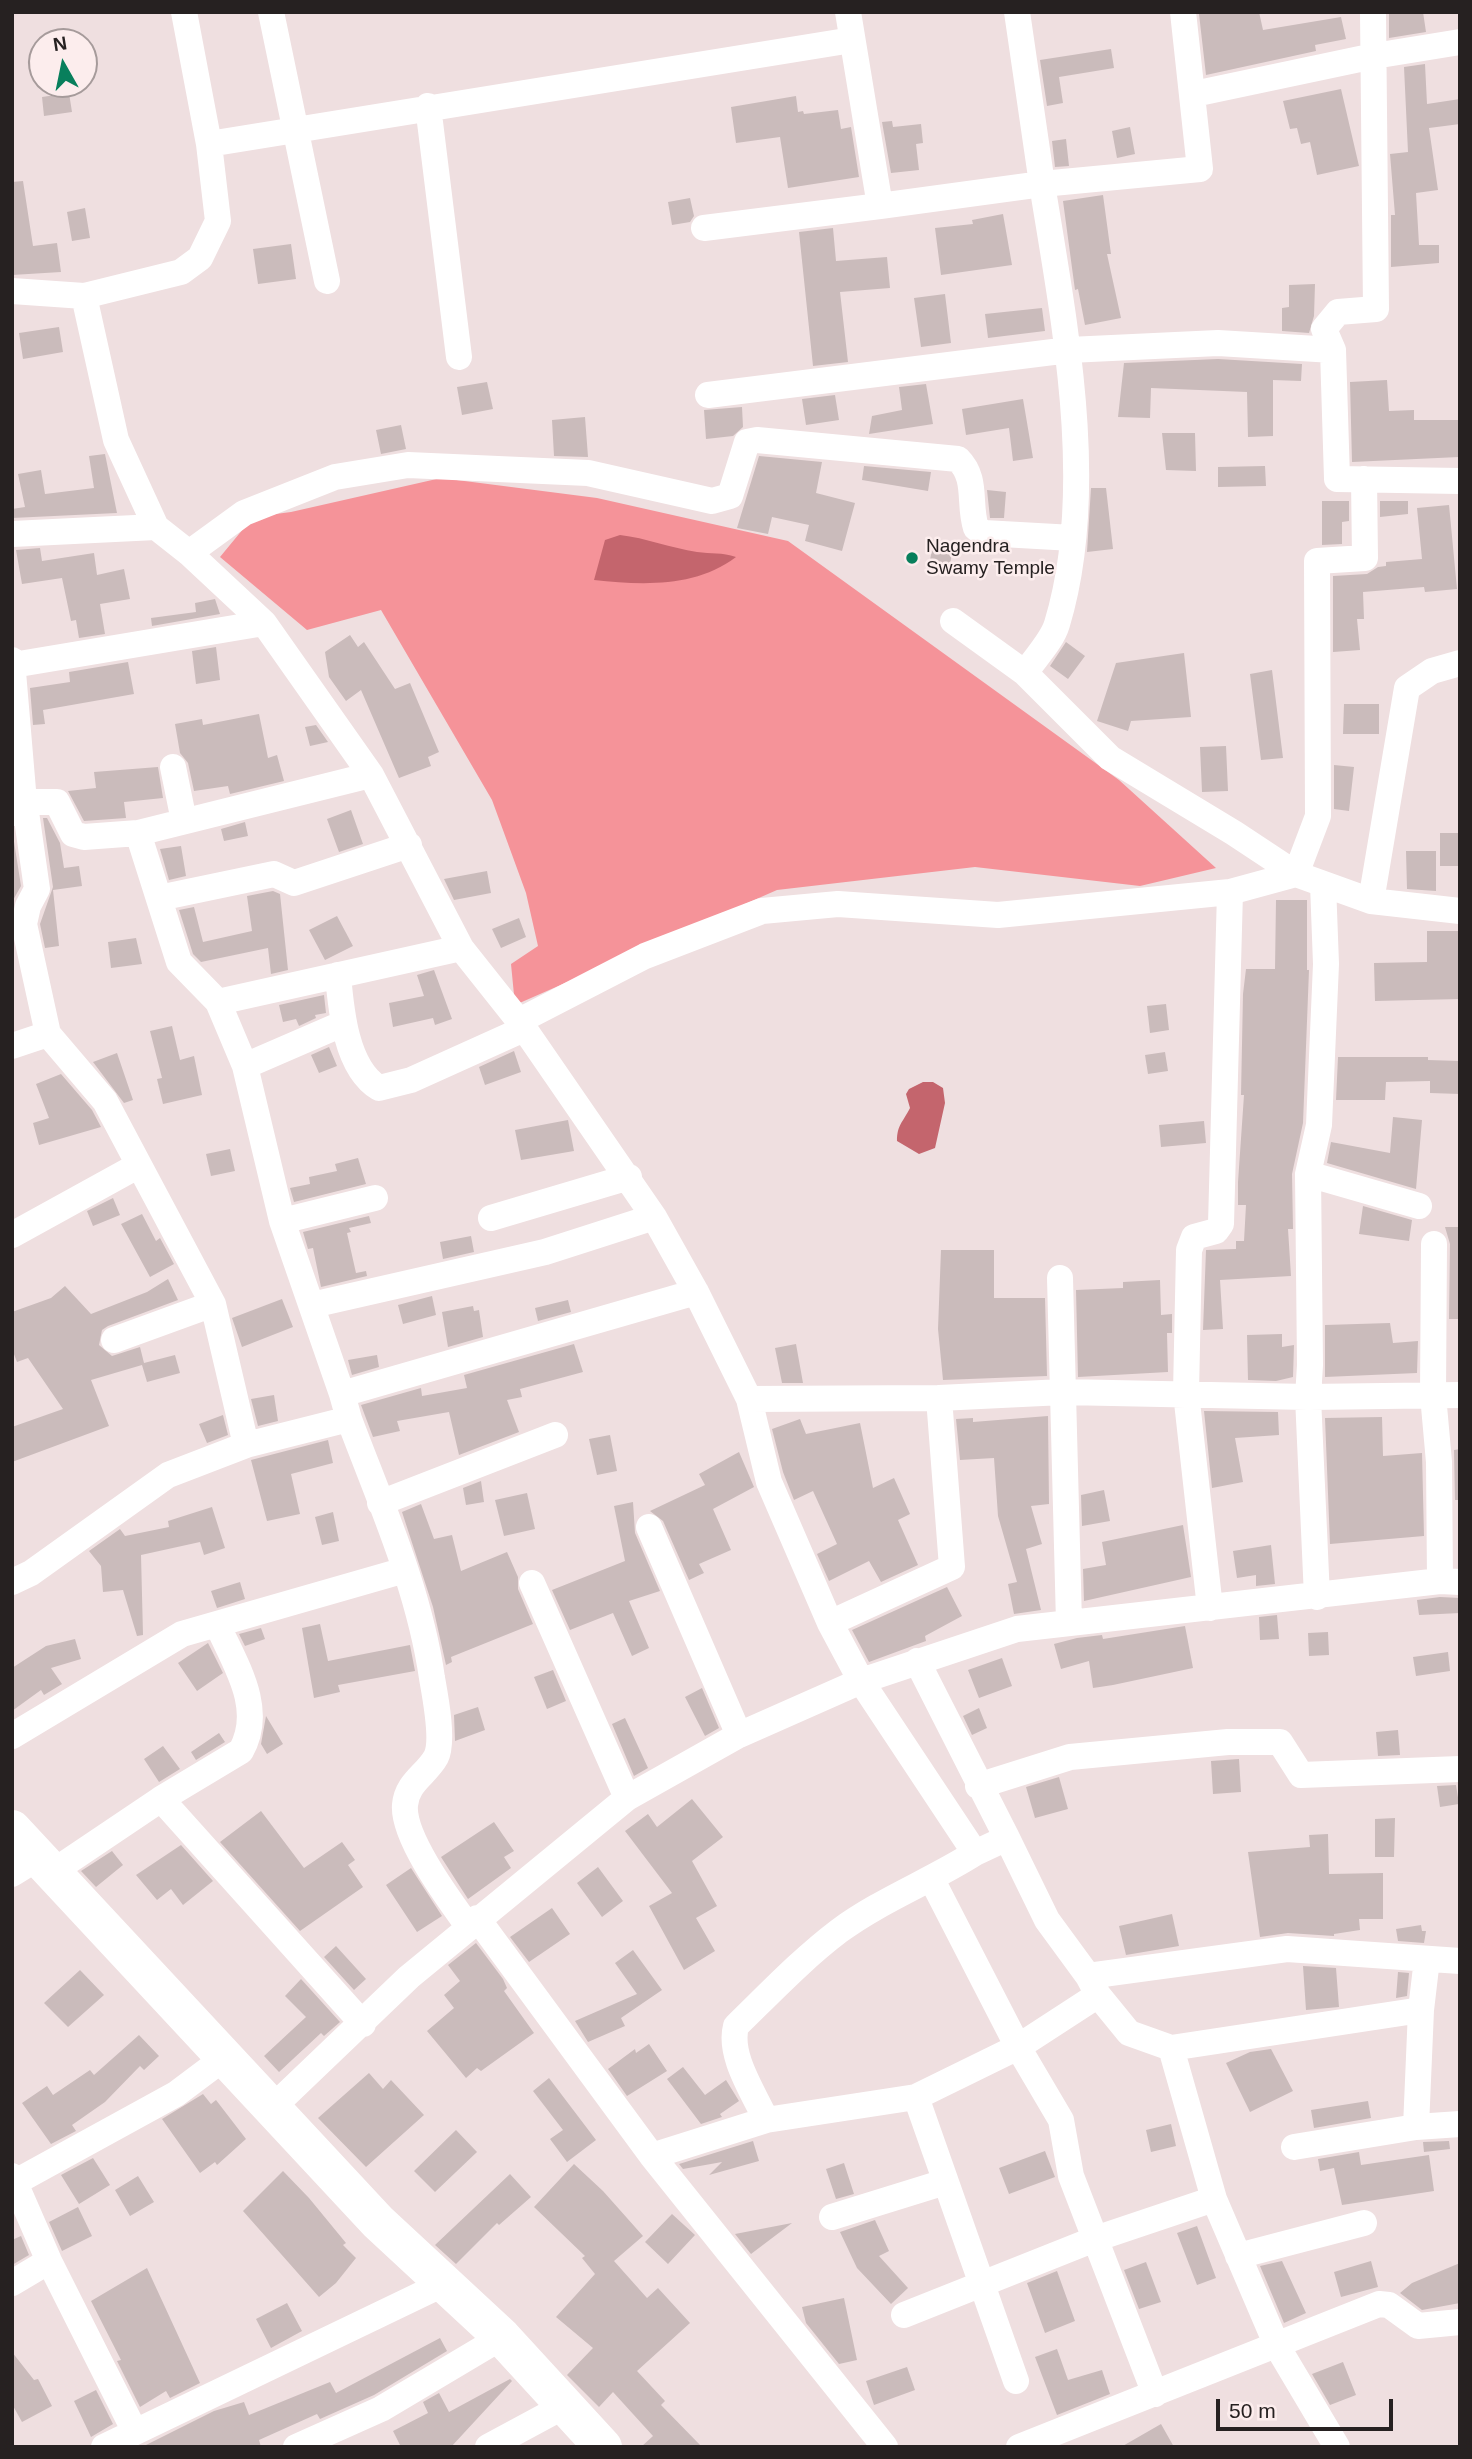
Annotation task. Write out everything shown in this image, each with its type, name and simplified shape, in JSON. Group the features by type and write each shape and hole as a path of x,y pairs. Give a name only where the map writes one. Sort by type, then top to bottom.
{"street":[{"path":"12,291 84,296 181,272 200,258 218,221 209,144 184,12"},
{"path":"271,12 327,281"},
{"path":"848,12 880,206"},
{"path":"1017,12 1069,351 1078,513 1056,626 1025,673"},
{"path":"704,228 1042,184 1200,169 1194,94 1183,12"},
{"path":"1373,12 1376,309 1338,312 1324,329 1333,350 1337,479 1460,481"},
{"path":"209,144 428,106 852,40"},
{"path":"1194,94 1374,56 1460,42"},
{"path":"428,106 459,357"},
{"path":"84,296 116,440 156,527 189,553 264,623 372,775 461,948 522,1025 654,1217 696,1292 749,1399 769,1482 830,1623 861,1681 975,1853"},
{"path":"708,395 1069,351 1218,343 1333,350"},
{"path":"189,553 244,513 335,477 408,465 588,472 712,501 725,500 730,496 747,442 757,440 958,459 968,468 972,481 976,528 984,533 1073,538"},
{"path":"1296,874 1318,816 1317,561 1365,558 1364,479"},
{"path":"12,534 156,527"},
{"path":"953,621 1025,673 1110,758 1296,874 1371,901 1460,912"},
{"path":"246,1445 212,1304 105,1101 48,1034 24,924 28,906 37,889 21,809 13,662 264,623"},
{"path":"1371,901 1407,688 1432,671 1460,663"},
{"path":"173,767 184,821"},
{"path":"21,809 57,802 73,834 84,837 138,833 372,775"},
{"path":"138,833 179,962 218,1002 245,1066 282,1221 349,1419 405,1570 432,1676 439,1735 436,1756 412,1782 404,1806 410,1827 433,1878 472,1922 652,2156 885,2447"},
{"path":"159,898 274,874 293,883 409,845"},
{"path":"338,975 342,1024 366,1080 379,1088 411,1080 522,1025 645,956 762,911 838,904 998,915 1230,892 1296,874"},
{"path":"1317,1597 1307,1397 1310,1365 1308,1174 1319,1125 1326,964 1323,884"},
{"path":"1209,1608 1186,1393 1191,1240 1216,1231 1221,1224 1230,892"},
{"path":"218,1002 461,948"},
{"path":"245,1066 342,1024"},
{"path":"12,1045 48,1034"},
{"path":"12,1235 139,1165"},
{"path":"1308,1174 1419,1206"},
{"path":"491,1218 629,1177"},
{"path":"282,1221 375,1198"},
{"path":"312,1305 545,1252 654,1217"},
{"path":"271,2109 363,2024 409,1977 472,1922 627,1798 739,1735 861,1681 1017,1629 1450,1582 1433,1395 1434,1244"},
{"path":"1060,1278 1069,1623"},
{"path":"342,1394 696,1292"},
{"path":"114,1340 212,1304"},
{"path":"749,1399 939,1398 1063,1392 1307,1397 1460,1395"},
{"path":"830,1623 952,1566 939,1398"},
{"path":"12,1582 31,1573 168,1475 246,1445 349,1419"},
{"path":"380,1503 555,1435"},
{"path":"649,1527 739,1735"},
{"path":"12,1736 183,1634 405,1570"},
{"path":"532,1583 627,1798"},
{"path":"34,1868 162,1799 241,1751 248,1738 250,1696 217,1624"},
{"path":"917,1661 1047,1920 1129,2033 1171,2048 1421,2010"},
{"path":"978,1786 1070,1757 1228,1742 1280,1742 1301,1775 1460,1769"},
{"path":"162,1799 363,2024"},
{"path":"12,1829 34,1868 224,2058 378,2222 502,2337 603,2447"},
{"path":"765,2120 737,2054 734,2035 736,2026 840,1931 880,1904 932,1880 975,1853 1007,1838"},
{"path":"932,1880 1018,2047 1061,2120 1071,2176 1155,2394"},
{"path":"652,2156 765,2120 916,2097 1018,2047 1093,1986 1287,1949 1460,1961"},
{"path":"1416,2127 1421,2010 1427,1959"},
{"path":"1171,2048 1214,2199 1277,2346 1337,2447"},
{"path":"135,2432 49,2261 13,2181 176,2094 224,2058"},
{"path":"916,2097 1016,2381"},
{"path":"1294,2147 1416,2127 1460,2124"},
{"path":"832,2217 945,2182"},
{"path":"904,2315 1095,2239 1214,2199"},
{"path":"1238,2256 1364,2223"},
{"path":"12,2283 49,2261"},
{"path":"104,2447 443,2284"},
{"path":"1019,2447 1063,2438 1155,2394 1379,2304 1389,2305 1418,2326 1460,2322"},
{"path":"296,2447 381,2409 502,2337"},
{"path":"488,2447 566,2405"}],"shaded area":[{"path":"441,478 597,498 788,541 1119,780 1216,868 1140,886 975,867 777,890 515,1005 511,964 538,946 526,893 492,800 381,610 307,630 220,557 253,517 291,512"},
{"path":"620,535 702,553 736,557 703,574 668,582 594,580 605,540"},
{"path":"923,1082 933,1082 943,1088 945,1103 935,1148 919,1154 897,1141 897,1136 910,1108 906,1094 909,1089"}],"building":[{"path":"1259,12 1263,30 1341,17 1346,39 1315,45 1316,51 1206,75 1199,14"},
{"path":"1389,12 1423,12 1426,32 1389,38"},
{"path":"1111,49 1114,68 1059,77 1063,103 1047,106 1040,60"},
{"path":"1425,64 1427,104 1460,99 1460,124 1429,128 1438,190 1416,193 1419,245 1439,245 1439,263 1391,267 1391,215 1395,215 1390,154 1408,152 1404,67"},
{"path":"1341,89 1359,166 1317,175 1310,142 1301,144 1297,128 1290,129 1283,101"},
{"path":"796,96 798,112 803,111 804,114 838,110 841,129 851,127 859,177 788,188 780,137 736,143 731,107"},
{"path":"42,98 70,98 72,112 44,116"},
{"path":"892,121 893,127 921,124 923,143 916,144 919,170 891,173 882,122"},
{"path":"1130,127 1135,154 1117,158 1112,131"},
{"path":"1066,139 1069,166 1055,167 1052,141"},
{"path":"23,181 33,246 57,243 61,272 12,275 12,182"},
{"path":"1103,195 1111,254 1107,254 1121,318 1085,325 1078,289 1075,290 1063,201"},
{"path":"690,198 694,216 690,222 672,225 668,202"},
{"path":"85,208 90,238 72,241 67,212"},
{"path":"1003,214 1012,265 941,275 935,228 973,224 972,220"},
{"path":"833,228 836,261 887,257 890,288 840,292 848,362 813,366 799,232"},
{"path":"291,244 296,279 258,284 253,249"},
{"path":"1315,284 1314,316 1309,333 1282,331 1282,308 1289,307 1289,285"},
{"path":"945,294 951,343 921,347 914,298"},
{"path":"1042,308 1045,331 988,338 985,314"},
{"path":"59,327 63,352 23,359 19,333"},
{"path":"1218,359 1302,364 1301,381 1273,380 1273,436 1248,437 1247,392 1151,388 1150,418 1118,417 1124,363"},
{"path":"1387,380 1389,411 1414,410 1414,420 1459,420 1459,457 1352,462 1350,382"},
{"path":"487,382 493,409 462,415 457,387"},
{"path":"926,384 933,424 869,434 872,416 902,410 899,387"},
{"path":"835,395 839,420 806,425 802,399"},
{"path":"1023,399 1033,458 1013,461 1009,428 966,435 962,409"},
{"path":"742,407 743,427 733,436 706,439 704,410"},
{"path":"585,417 588,457 554,456 552,420"},
{"path":"401,425 406,449 381,454 376,430"},
{"path":"1162,433 1195,433 1196,471 1166,470"},
{"path":"105,454 117,513 12,518 12,509 25,507 18,474 41,470 45,494 94,488 89,456"},
{"path":"759,456 822,462 816,493 855,503 842,551 805,541 809,525 772,517 768,534 737,528"},
{"path":"864,466 931,472 928,491 862,480"},
{"path":"1265,466 1266,486 1218,487 1218,467"},
{"path":"1091,488 1106,488 1113,549 1087,552"},
{"path":"987,490 1006,492 1004,518 990,518"},
{"path":"1322,501 1349,501 1349,521 1342,522 1342,544 1322,545"},
{"path":"1380,501 1408,501 1408,514 1380,517"},
{"path":"1449,505 1457,589 1425,592 1424,587 1363,592 1364,619 1357,619 1360,650 1333,652 1333,576 1367,574 1378,567 1386,566 1386,562 1422,559 1417,508"},
{"path":"934,539 954,543 948,575 928,571"},
{"path":"40,548 42,561 94,553 97,575 124,569 130,599 100,604 105,634 79,638 76,620 71,621 62,578 22,584 16,550"},
{"path":"215,599 220,614 152,626 151,618 196,612 195,603"},
{"path":"350,635 358,647 364,642 395,689 410,683 439,752 428,757 431,766 399,778 361,690 346,701 329,677 325,652"},
{"path":"1066,642 1085,656 1068,679 1050,666"},
{"path":"216,647 220,680 196,684 192,651"},
{"path":"1184,653 1191,717 1131,721 1128,731 1097,721 1116,663"},
{"path":"128,662 134,694 43,710 45,724 33,725 30,688 70,682 69,672"},
{"path":"1272,670 1283,758 1261,760 1250,674"},
{"path":"1344,704 1379,704 1379,734 1343,734"},
{"path":"259,714 268,758 277,755 284,781 230,794 228,786 194,791 188,763 180,753 175,724 202,719 203,725"},
{"path":"316,725 328,742 310,746 305,727"},
{"path":"1226,746 1228,791 1202,792 1200,747"},
{"path":"1334,765 1354,767 1349,811 1334,809"},
{"path":"158,767 163,798 124,802 126,818 84,821 68,791 96,788 94,772"},
{"path":"351,810 363,844 339,852 327,819"},
{"path":"43,818 47,818 60,843 64,868 79,866 82,886 53,890 59,946 45,948 40,924 53,887"},
{"path":"245,822 248,836 224,841 221,829"},
{"path":"12,829 21,886 12,902"},
{"path":"1440,833 1460,833 1460,866 1440,866"},
{"path":"181,846 186,876 169,880 160,849"},
{"path":"1406,851 1436,851 1436,891 1407,889"},
{"path":"487,871 491,893 454,900 444,879"},
{"path":"273,891 280,894 288,970 271,974 268,948 201,962 193,954 179,910 194,907 203,942 252,931 247,896"},
{"path":"1276,900 1307,900 1309,970 1303,1123 1292,1174 1293,1229 1288,1229 1291,1276 1220,1280 1223,1329 1203,1330 1206,1250 1236,1249 1236,1241 1244,1241 1246,1205 1238,1205 1244,1095 1241,1095 1243,994 1246,969 1275,969"},
{"path":"337,916 353,946 325,960 309,930"},
{"path":"519,918 526,937 501,948 492,929"},
{"path":"1427,931 1460,931 1460,999 1375,1001 1374,963 1427,962"},
{"path":"136,938 142,964 111,968 108,942"},
{"path":"434,970 452,1019 435,1025 433,1018 393,1027 389,1003 424,996 417,975"},
{"path":"324,995 326,1013 315,1015 316,1018 299,1026 296,1019 283,1022 279,1005"},
{"path":"1166,1004 1169,1030 1150,1033 1147,1006"},
{"path":"172,1026 180,1060 194,1056 202,1095 163,1104 157,1079 162,1078 150,1031"},
{"path":"329,1047 337,1066 319,1073 311,1055"},
{"path":"514,1051 521,1072 485,1085 479,1067"},
{"path":"1165,1052 1168,1071 1148,1074 1145,1055"},
{"path":"117,1053 133,1100 124,1103 93,1062"},
{"path":"1338,1057 1428,1057 1428,1060 1460,1061 1460,1094 1430,1093 1430,1081 1386,1082 1385,1100 1336,1100"},
{"path":"61,1074 92,1110 101,1127 39,1145 33,1123 49,1118 36,1084"},
{"path":"1393,1117 1422,1120 1416,1189 1327,1163 1331,1142 1390,1153"},
{"path":"568,1120 574,1151 521,1160 515,1130"},
{"path":"1204,1121 1206,1143 1161,1147 1159,1125"},
{"path":"230,1149 235,1171 211,1176 206,1154"},
{"path":"358,1158 366,1184 294,1202 290,1188 310,1184 309,1177 337,1171 335,1164"},
{"path":"113,1198 120,1215 93,1226 87,1211"},
{"path":"1363,1206 1412,1220 1409,1241 1359,1234"},
{"path":"142,1214 156,1241 160,1238 174,1264 150,1277 121,1224"},
{"path":"369,1216 371,1223 349,1228 351,1232 347,1233 356,1273 366,1271 367,1276 321,1287 313,1248 308,1249 303,1232"},
{"path":"1445,1227 1460,1227 1460,1319 1449,1319 1450,1244"},
{"path":"471,1236 474,1252 443,1259 440,1242"},
{"path":"941,1250 994,1250 994,1298 1045,1298 1047,1376 943,1380 938,1329"},
{"path":"168,1279 178,1300 108,1326 102,1330 99,1345 112,1356 140,1347 144,1363 175,1355 180,1373 147,1382 142,1365 91,1380 109,1426 12,1462 12,1427 63,1409 28,1358 17,1362 12,1349 12,1312 51,1298 65,1286 91,1314 147,1292"},
{"path":"1160,1280 1161,1315 1172,1314 1172,1333 1167,1333 1168,1372 1078,1377 1076,1290 1123,1288 1123,1282"},
{"path":"432,1296 436,1315 403,1324 398,1305"},
{"path":"282,1299 293,1327 242,1347 232,1318"},
{"path":"568,1300 571,1312 538,1321 535,1308"},
{"path":"473,1306 474,1311 479,1310 483,1337 448,1347 442,1312"},
{"path":"1390,1323 1393,1343 1418,1341 1417,1373 1325,1377 1325,1325"},
{"path":"1282,1334 1282,1347 1294,1345 1293,1377 1276,1381 1248,1380 1247,1335"},
{"path":"574,1344 583,1372 520,1389 522,1397 507,1400 519,1432 459,1455 449,1412 397,1421 400,1431 373,1437 361,1405 421,1388 422,1396 467,1388 464,1375"},
{"path":"796,1344 803,1383 782,1383 775,1348"},
{"path":"377,1355 379,1367 352,1375 348,1360"},
{"path":"274,1395 278,1421 258,1426 251,1399"},
{"path":"1204,1411 1278,1412 1279,1435 1235,1438 1243,1482 1212,1488"},
{"path":"223,1415 228,1435 207,1443 199,1424"},
{"path":"1048,1416 1049,1504 1031,1506 1042,1544 1026,1549 1041,1610 1014,1614 1008,1584 1017,1582 998,1516 994,1458 960,1460 956,1419 973,1418 973,1422"},
{"path":"1382,1417 1383,1456 1422,1453 1424,1536 1330,1544 1325,1418"},
{"path":"800,1419 806,1434 860,1423 873,1488 894,1478 910,1514 898,1520 918,1565 881,1582 869,1561 829,1581 817,1554 837,1544 813,1491 794,1500 783,1472 772,1429"},
{"path":"610,1435 617,1471 597,1475 589,1439"},
{"path":"328,1440 333,1463 291,1474 300,1514 267,1521 251,1460"},
{"path":"1460,1449 1460,1500 1455,1500 1454,1450"},
{"path":"739,1452 754,1487 713,1509 731,1550 699,1564 704,1573 689,1580 663,1521 650,1511 705,1485 699,1474"},
{"path":"481,1481 484,1502 466,1505 463,1488"},
{"path":"1104,1490 1110,1521 1082,1526 1081,1495"},
{"path":"527,1493 535,1529 504,1536 495,1500"},
{"path":"633,1502 635,1533 660,1591 629,1601 649,1648 632,1656 613,1613 570,1630 552,1590 625,1561 614,1506"},
{"path":"421,1504 434,1539 452,1535 461,1571 507,1552 518,1577 518,1589 533,1624 451,1657 452,1662 446,1665 433,1607 402,1512"},
{"path":"212,1507 225,1548 204,1555 200,1542 141,1555 143,1635 137,1636 123,1590 103,1592 101,1566 89,1551 120,1529 125,1536 169,1527 168,1521"},
{"path":"333,1512 339,1541 322,1545 315,1517"},
{"path":"1183,1525 1191,1577 1084,1601 1083,1569 1106,1565 1102,1542"},
{"path":"1271,1545 1275,1584 1256,1586 1256,1575 1237,1578 1233,1551"},
{"path":"240,1582 245,1599 217,1608 211,1591"},
{"path":"947,1587 962,1616 925,1636 926,1641 869,1662 852,1630"},
{"path":"1460,1598 1460,1613 1419,1615 1417,1600"},
{"path":"1277,1615 1279,1639 1260,1640 1259,1617"},
{"path":"320,1624 328,1661 410,1645 415,1671 338,1685 340,1692 314,1698 302,1628"},
{"path":"1185,1626 1193,1668 1093,1688 1089,1661 1061,1669 1054,1644 1077,1638 1102,1635 1103,1639"},
{"path":"261,1628 265,1639 245,1646 239,1634"},
{"path":"1328,1632 1329,1655 1309,1656 1308,1633"},
{"path":"75,1639 81,1659 51,1668 62,1684 44,1695 41,1690 12,1711 12,1668 46,1646"},
{"path":"208,1643 223,1673 197,1691 178,1663"},
{"path":"1448,1652 1450,1671 1416,1676 1413,1657"},
{"path":"1002,1658 1012,1686 979,1698 968,1670"},
{"path":"553,1670 566,1701 547,1709 534,1677"},
{"path":"702,1688 719,1728 705,1736 685,1697"},
{"path":"478,1707 485,1730 455,1741 454,1715"},
{"path":"979,1708 987,1728 972,1735 963,1716"},
{"path":"266,1716 283,1744 267,1754 261,1744"},
{"path":"625,1718 648,1768 634,1776 612,1724"},
{"path":"1398,1730 1400,1755 1378,1756 1376,1732"},
{"path":"219,1733 225,1742 196,1760 191,1752"},
{"path":"163,1746 180,1769 159,1782 144,1759"},
{"path":"1239,1759 1241,1792 1213,1794 1211,1761"},
{"path":"1059,1777 1068,1809 1035,1818 1026,1787"},
{"path":"1456,1785 1459,1804 1440,1807 1437,1786"},
{"path":"692,1799 723,1837 692,1861 717,1906 696,1918 715,1951 684,1970 649,1906 672,1893 625,1831 648,1814 657,1827"},
{"path":"261,1811 304,1868 342,1842 355,1860 348,1865 363,1887 300,1931 220,1842"},
{"path":"1395,1818 1394,1857 1375,1857 1375,1819"},
{"path":"494,1822 514,1851 504,1857 511,1868 468,1899 441,1857"},
{"path":"1328,1834 1329,1874 1383,1873 1383,1919 1359,1919 1360,1930 1334,1936 1288,1933 1260,1937 1248,1852 1310,1847 1309,1835"},
{"path":"181,1845 213,1881 183,1905 171,1889 157,1900 136,1875"},
{"path":"112,1851 123,1865 96,1887 81,1871"},
{"path":"598,1867 623,1901 602,1917 577,1883"},
{"path":"411,1868 442,1916 417,1932 386,1885"},
{"path":"552,1908 570,1934 529,1962 510,1937"},
{"path":"1172,1914 1179,1946 1126,1955 1119,1926"},
{"path":"1421,1925 1422,1931 1426,1931 1424,1943 1398,1941 1396,1929"},
{"path":"476,1943 503,1979 507,1988 504,1991 534,2033 481,2071 477,2068 466,2078 427,2031 454,2008 444,1995 460,1981 448,1965"},
{"path":"336,1946 366,1979 354,1990 324,1957"},
{"path":"633,1950 662,1990 621,2018 625,2026 588,2042 575,2021 637,1994 615,1963"},
{"path":"1303,1966 1336,1968 1339,2007 1306,2010"},
{"path":"80,1970 104,1995 68,2027 44,2003"},
{"path":"1398,1972 1409,1973 1407,1996 1396,1998"},
{"path":"301,1979 340,2022 324,2036 321,2033 279,2072 264,2056 306,2017 285,1996"},
{"path":"139,2035 159,2056 144,2070 140,2066 105,2102 72,2125 76,2131 51,2144 22,2103 47,2086 53,2095 90,2070 94,2075"},
{"path":"649,2044 667,2071 627,2096 608,2069 635,2049 636,2053"},
{"path":"1271,2049 1293,2091 1250,2112 1226,2063 1250,2052"},
{"path":"683,2067 705,2095 726,2080 739,2101 720,2114 722,2117 701,2124 667,2079"},
{"path":"369,2073 383,2089 391,2080 424,2115 366,2167 318,2118"},
{"path":"549,2078 596,2140 567,2162 550,2139 563,2130 533,2091"},
{"path":"203,2094 211,2104 216,2100 246,2139 217,2165 215,2162 200,2173 162,2119"},
{"path":"1368,2101 1371,2118 1314,2128 1311,2110"},
{"path":"1171,2124 1176,2146 1151,2152 1146,2130"},
{"path":"456,2130 477,2152 435,2192 414,2171"},
{"path":"753,2141 759,2161 709,2175 722,2162 683,2169 679,2164"},
{"path":"1449,2141 1450,2149 1424,2152 1423,2142"},
{"path":"1045,2151 1055,2177 1009,2194 999,2168"},
{"path":"1359,2152 1361,2165 1429,2155 1434,2191 1342,2205 1334,2168 1320,2171 1318,2159"},
{"path":"93,2158 110,2185 79,2204 61,2175"},
{"path":"844,2163 854,2194 836,2199 826,2169"},
{"path":"574,2164 603,2191 643,2236 614,2261 647,2298 658,2288 690,2323 637,2371 665,2401 661,2405 702,2447 641,2447 653,2436 613,2392 599,2407 567,2375 593,2348 556,2317 595,2274 582,2258 585,2256 534,2207"},
{"path":"283,2171 309,2198 346,2243 343,2245 356,2258 336,2283 319,2297 243,2211"},
{"path":"510,2174 531,2197 499,2225 497,2223 456,2264 435,2245"},
{"path":"138,2176 154,2202 130,2216 115,2190"},
{"path":"78,2207 92,2236 62,2251 49,2222"},
{"path":"672,2214 695,2235 668,2264 645,2242"},
{"path":"875,2220 889,2251 879,2256 908,2288 891,2304 857,2268 840,2232"},
{"path":"792,2223 751,2254 735,2234"},
{"path":"1197,2226 1216,2278 1197,2285 1177,2233"},
{"path":"21,2236 29,2255 12,2265 12,2240"},
{"path":"1282,2261 1306,2313 1284,2323 1260,2266"},
{"path":"1371,2261 1378,2287 1341,2297 1334,2272"},
{"path":"1146,2262 1161,2302 1139,2309 1124,2270"},
{"path":"1460,2263 1460,2303 1422,2310 1400,2293 1412,2283"},
{"path":"147,2268 200,2383 170,2398 166,2391 140,2407 117,2361 121,2360 91,2301"},
{"path":"1057,2271 1075,2321 1045,2333 1027,2283"},
{"path":"844,2298 857,2360 839,2364 806,2323 802,2307"},
{"path":"287,2303 302,2331 271,2348 256,2319"},
{"path":"440,2338 447,2351 374,2395 320,2419 317,2414 259,2440 261,2447 142,2447 214,2411 244,2402 249,2415 330,2382 336,2393"},
{"path":"1057,2349 1068,2380 1102,2370 1110,2394 1057,2415 1035,2357"},
{"path":"12,2352 34,2380 38,2379 52,2406 22,2422 12,2404"},
{"path":"1343,2362 1356,2395 1330,2405 1312,2374"},
{"path":"907,2367 915,2390 874,2405 866,2381"},
{"path":"510,2379 512,2381 451,2447 401,2447 393,2431 428,2413 423,2402 439,2393 449,2412"},
{"path":"96,2390 113,2424 91,2437 74,2401"},
{"path":"1161,2424 1174,2447 1121,2447"}],"place":[{"name":"Nagendra Swamy Temple","path":"912,558"}]}
